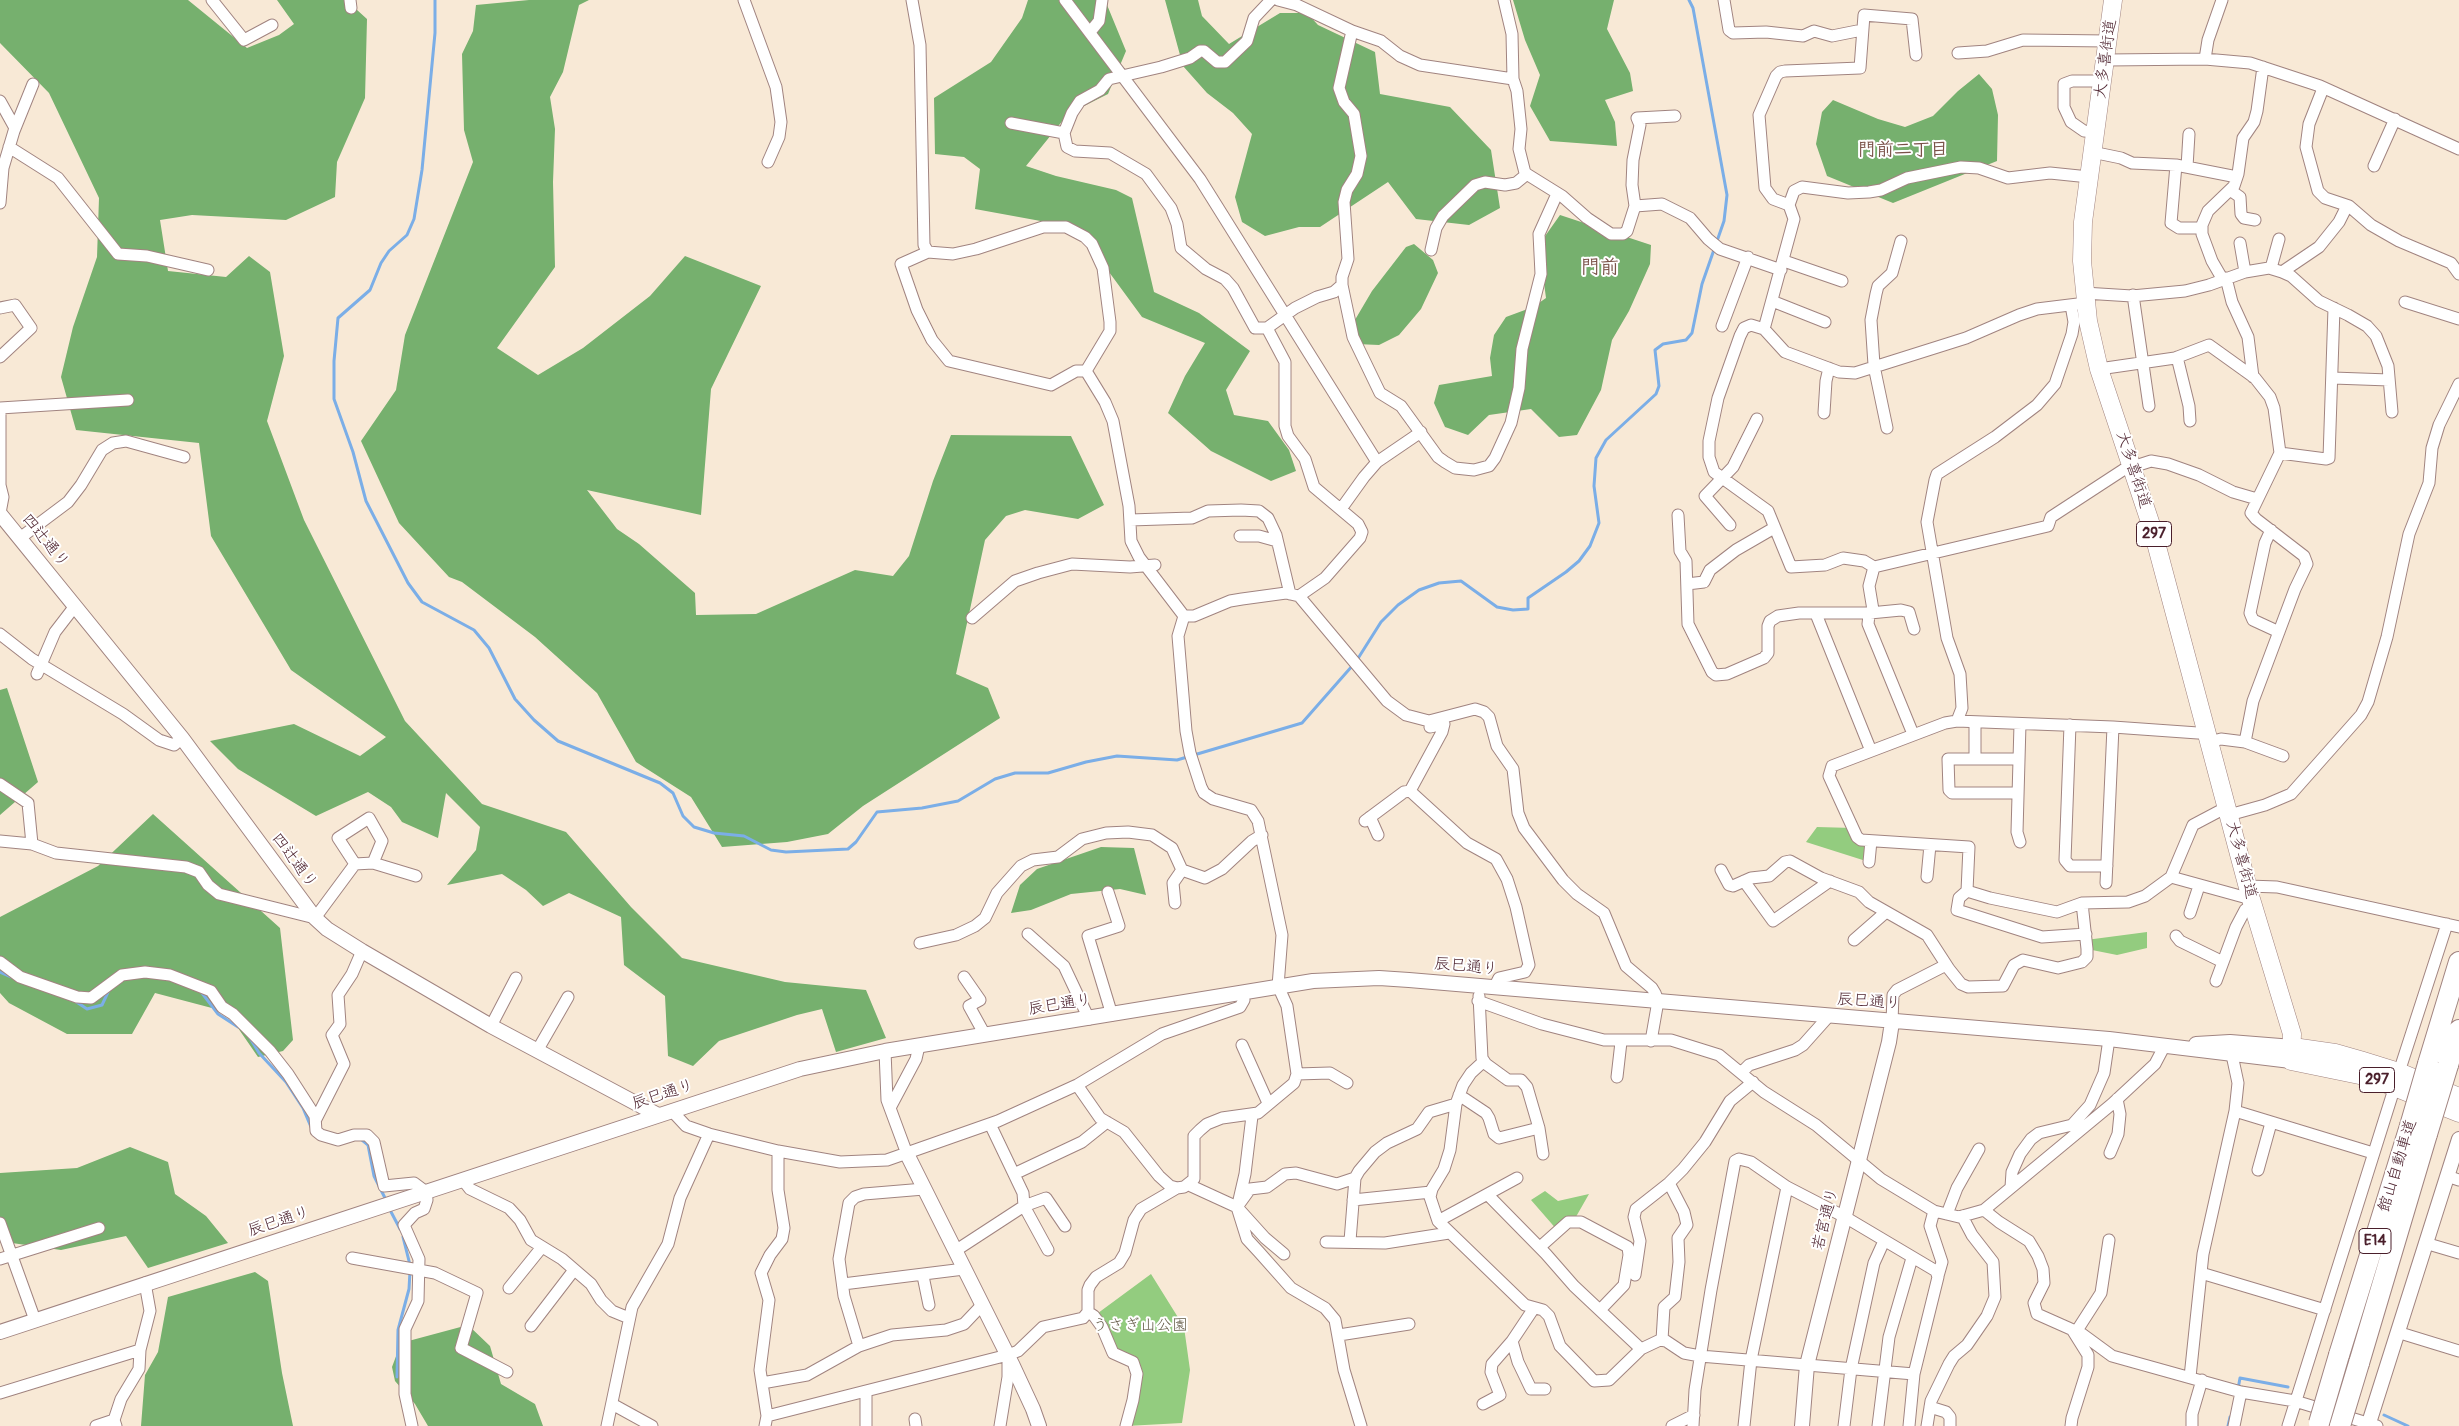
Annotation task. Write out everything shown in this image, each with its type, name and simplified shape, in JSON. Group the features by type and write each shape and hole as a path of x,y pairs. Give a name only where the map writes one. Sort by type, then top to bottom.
{"highway":[{"name":"大多喜街道","path":"2113,0 2083,222 2080,300 2099,369 2133,465 2155,536 2251,896 2292,1034 2292,1054"},
{"name":"館山自動車道","path":"2340,1426 2359,1363 2419,1130 2428,1064 2459,962"},
{"name":"館山自動車道","path":"2319,1424 2339,1355 2419,1130 2448,1066 2459,1030"},
{"name":"297","path":"2292,1054 2335,1054 2397,1079 2459,1098"},
{"name":"297","path":"2397,1079 2459,1113"}],"street":[{"path":"212,0 244,40 272,25"},
{"path":"744,0 776,87 781,122 779,137 768,162"},
{"path":"912,0 920,44 924,182 923,240 928,252"},
{"path":"1064,0 1200,179 1377,462"},
{"path":"1090,32 1099,21 1102,0"},
{"path":"1271,0 1254,18 1247,41 1225,62 1217,62 1204,51 1200,51 1190,58 1162,67 1108,79 1100,90 1080,101 1072,113 1064,133 1067,147 1074,151 1110,153 1146,174 1171,208 1177,224 1181,248 1233,288 1254,328 1267,328 1286,314 1317,297 1334,292 1342,284"},
{"path":"1278,0 1297,5 1352,31 1381,41 1400,56 1420,65 1513,79"},
{"path":"1504,0 1512,34 1513,79 1517,91 1521,128 1519,149 1526,174 1557,194 1611,234 1623,234 1627,231 1635,206 1632,185 1633,160 1640,125 1637,118 1675,116"},
{"path":"1724,0 1729,30 1733,33 1766,32 1803,36 1814,31 1832,36 1862,30"},
{"path":"2205,59 2208,40 2222,0"},
{"path":"1789,205 1773,200 1768,196 1765,188 1759,115 1780,72 1860,68 1864,15 1912,20 1916,55"},
{"path":"1352,31 1339,88 1344,102 1354,114 1361,156 1357,174 1347,190 1344,202 1348,259 1342,277 1342,284 1353,337 1380,393 1401,406 1438,457 1455,468 1474,470 1488,466 1494,458 1511,423 1519,388 1522,349 1541,274 1539,234 1557,194"},
{"path":"1958,53 1987,51 2023,40 2108,41"},
{"path":"2106,60 2205,59 2250,63 2320,86 2459,150"},
{"path":"2253,377 2248,338 2224,279 2212,261 2202,234 2202,228 2208,211 2230,190 2237,177 2243,138 2254,122 2257,111 2263,67"},
{"path":"2096,132 2084,131 2072,122 2064,107 2064,84 2072,80 2103,81"},
{"path":"0,203 2,167 33,84"},
{"path":"2320,86 2322,91 2309,124 2306,147 2318,191 2325,198 2347,206 2371,225 2399,241 2455,261 2459,274"},
{"path":"0,101 15,128"},
{"path":"2374,166 2395,119"},
{"path":"1011,123 1064,133"},
{"path":"2189,134 2171,223 2179,228 2202,228"},
{"path":"9,147 58,178 118,254 148,256 208,270"},
{"path":"2092,152 2121,158 2132,163 2182,166 2237,177"},
{"path":"1764,329 1794,219 1789,205 1794,191 1802,187 1848,193 1869,192 1881,190 1908,178 1961,166 1978,168 2008,178 2050,173 2089,177"},
{"path":"1432,250 1436,228 1443,216 1475,185 1485,182 1505,185 1516,183 1526,174"},
{"path":"2230,190 2240,197 2241,214 2244,218 2255,220"},
{"path":"1635,206 1662,204 1690,218 1708,239 1720,249 1842,282"},
{"path":"2282,272 2319,247 2339,222 2347,206"},
{"path":"1043,227 1066,227 1085,237 1092,244 1102,268 1110,322 1110,331 1086,372 1076,371 1051,386 949,361 932,340 924,325 901,264 928,252 954,254 976,249 1043,227"},
{"path":"2271,268 2279,239"},
{"path":"1887,428 1874,365 1871,320 1878,286 1892,273 1901,241"},
{"path":"2240,243 2245,272"},
{"path":"1722,326 1748,258"},
{"path":"2257,499 2233,492 2199,475 2168,464 2151,461 2133,465 2051,517 2048,526 1874,567 1864,561 1843,558 1825,565 1791,567 1768,511 1714,472 1709,456 1709,441 1718,398 1744,328 1751,325 1764,329 1785,352 1839,372 1855,373 1874,365 1966,338 2019,314 2037,309 2080,300 2185,291 2245,272 2271,268 2291,276 2319,301 2367,326 2376,336 2384,353 2392,412"},
{"path":"2133,295 2149,406"},
{"path":"1958,721 1962,708 1960,674 1947,638 1927,522 1937,474 1960,462 1995,438 2037,405 2055,384 2072,334 2080,300"},
{"path":"1772,301 1825,322"},
{"path":"2405,302 2459,320"},
{"path":"0,308 16,305 31,328 0,357"},
{"path":"2280,453 2329,458 2334,308"},
{"path":"1184,616 1202,613 1230,601 1294,595 1325,578 1360,538 1362,532 1358,524 1314,487 1305,459 1288,436 1285,426 1285,362 1267,328"},
{"path":"2099,369 2143,364 2177,357 2209,345 2253,377 2270,396 2274,408 2280,453 2251,512 2256,519 2304,556 2307,561 2252,701 2244,742"},
{"path":"2177,357 2189,406 2190,421"},
{"path":"1824,413 1826,381 1830,368"},
{"path":"778,1151 778,1190 784,1228 782,1239 761,1272 769,1300 762,1354 762,1383 766,1421 866,1392 1008,1355 1018,1351 1043,1327 1082,1318 1088,1312 1088,1290 1096,1277 1119,1263 1125,1253 1134,1220 1141,1210 1177,1188 1189,1185 1194,1179 1194,1136 1207,1124 1222,1118 1252,1116 1294,1083 1297,1074 1287,1006 1278,986 1282,935 1258,821 1251,810 1213,799 1204,793 1201,787 1190,753 1186,732 1178,636 1184,616 1131,541 1123,469 1113,421 1105,402 1086,372"},
{"path":"2333,378 2389,380"},
{"path":"1967,891 2057,912 2082,903 2128,902 2144,896 2172,877 2193,824 2228,811 2291,794 2361,715 2368,702 2387,636 2409,534 2429,483 2432,448 2439,425 2459,384"},
{"path":"0,514 3,497 0,485 0,409 128,400"},
{"path":"1730,525 1705,496 1733,468 1756,419"},
{"path":"1341,509 1377,462 1420,432"},
{"path":"20,538 68,502 81,485 102,450 112,443 126,441 184,457"},
{"path":"1130,520 1192,518 1208,511 1259,511 1268,518 1294,595 1387,701 1406,715 1429,721 1475,709 1484,712 1489,717 1497,746 1513,769 1516,806 1524,828 1577,894 1604,913 1626,966 1652,988 1658,1001 1651,1041"},
{"name":"四辻通り","path":"0,514 182,738 315,918 327,929 537,1052 658,1115"},
{"path":"1678,515 1680,551 1686,561 1688,624 1712,672 1716,675 1727,674 1764,658 1768,653 1770,620 1778,616 1799,613 1870,613 1906,610 1909,612 1914,629"},
{"path":"1687,584 1704,582 1710,570 1736,550 1774,528"},
{"path":"2271,530 2265,543 2250,613 2253,620 2279,632"},
{"path":"1240,536 1259,536 1277,541"},
{"path":"972,618 1015,580 1038,572 1072,564 1130,567 1150,566"},
{"path":"1874,567 1869,586 1873,610 1870,613 1868,624 1913,734"},
{"path":"38,669 55,632 75,606"},
{"path":"1816,614 1871,751"},
{"path":"0,634 38,669 122,714 159,740 174,745 182,738"},
{"path":"1378,834 1367,819 1404,792 1410,790 1442,732 1444,724 1427,728 1422,720"},
{"path":"2086,934 2042,937 1957,910 1959,898 1967,891 1970,847 1861,840 1857,837 1829,776 1832,766 1913,734 1945,723 1958,721 2114,727 2208,737 2244,742 2283,756"},
{"path":"1975,723 1975,758"},
{"path":"2020,724 2017,832 2020,842"},
{"path":"2070,725 2065,860 2070,866 2107,866"},
{"path":"2106,883 2114,727"},
{"path":"2018,793 1952,793 1949,790 1948,759 2019,759"},
{"path":"0,784 28,803 32,844"},
{"path":"1410,790 1467,843 1496,859 1507,879 1516,906 1529,965 1525,972 1499,978 1488,987 1478,1001 1483,1040 1482,1058 1508,1080 1521,1080 1526,1087 1540,1128 1543,1154"},
{"path":"355,864 338,838 369,818 382,841 373,863"},
{"path":"920,943 956,935 975,926 984,918 996,893 1021,866 1032,860 1058,857 1082,839 1106,833 1128,832 1152,835 1172,848 1182,870 1205,878 1222,869 1252,840 1262,835"},
{"path":"0,840 32,844 56,853 186,867 200,872 208,885 219,894 315,918 355,864"},
{"path":"1869,862 1871,841"},
{"path":"1927,877 1930,844"},
{"path":"1721,870 1729,885 1733,886 1744,881 1769,876 1785,862 1790,861 1830,881 1859,892 1869,902 1927,935 1946,965 1961,984 1968,987 2003,986 2014,965 2023,960 2058,968 2082,962 2087,957 2082,903"},
{"path":"355,864 373,863 416,876"},
{"path":"1175,903 1173,883 1182,870"},
{"path":"2172,877 2199,886 2251,896 2277,886 2459,927"},
{"path":"1744,881 1773,920 1830,881"},
{"path":"2190,913 2199,886"},
{"path":"1108,892 1119,926 1088,936 1112,1015"},
{"path":"2216,981 2236,927 2251,896"},
{"path":"1854,940 1886,912"},
{"path":"2288,1426 2447,924"},
{"path":"1028,934 1064,966 1089,1019"},
{"path":"2176,936 2180,941 2223,962"},
{"path":"362,951 352,974 338,996 340,1024 332,1035 344,1064 316,1119 316,1131 329,1138 338,1140 354,1135 368,1135 374,1142 384,1186 414,1183 426,1192 427,1200 424,1209 415,1213 404,1225 419,1259 418,1301 405,1328 405,1394 412,1426"},
{"path":"1892,1022 1893,995 1896,990 1946,965"},
{"path":"1,966 20,977 53,987 77,998 90,998 122,975 145,972 170,974 211,991 222,1007 233,1014 270,1051 288,1074 316,1119"},
{"path":"964,977 980,1000 969,1006 985,1035"},
{"path":"491,1026 516,978"},
{"name":"辰巳通り","path":"0,1332 800,1069 884,1051 1089,1019 1313,980 1379,978 2109,1039 2232,1055 2292,1054"},
{"path":"672,1111 686,1126 778,1151 840,1162 887,1160 990,1124 1077,1085 1162,1034 1240,1007 1244,1000 1242,993"},
{"path":"537,1052 568,997"},
{"path":"1478,1001 1558,1029 1604,1040 1622,1042 1671,1040 1719,1055 1764,1092 1816,1124 1881,1179 1934,1211 1962,1216 1984,1210 2117,1099 2155,1064 2166,1045"},
{"path":"1741,1073 1750,1065 1795,1050 1803,1045 1828,1017"},
{"name":"若宮通り","path":"1802,1426 1808,1365 1889,1042 1892,1022"},
{"path":"2011,1187 2012,1172 2020,1154 2031,1140 2040,1133 2072,1125 2090,1105 2104,1073 2109,1039"},
{"path":"1617,1077 1622,1042"},
{"name":"辰巳通り","path":"2166,1045 2230,1042 2292,1054"},
{"path":"890,1108 916,1059 919,1046"},
{"path":"1242,1046 1268,1103"},
{"path":"884,1051 887,1100 907,1154 1008,1355 1034,1409 1038,1426"},
{"path":"2190,1376 2203,1254 2235,1111 2238,1083 2232,1055"},
{"path":"1484,1061 1471,1073 1458,1100 1450,1150 1444,1169 1431,1192 1430,1197 1438,1221 1525,1305 1543,1310 1550,1316 1560,1346 1594,1381 1609,1380 1641,1349 1662,1340"},
{"path":"1297,1074 1330,1074 1347,1083"},
{"path":"1634,1275 1640,1241 1634,1216 1636,1209 1669,1183 1705,1142 1730,1101 1753,1082"},
{"path":"1077,1085 1093,1110 1106,1122 1124,1132 1159,1176 1170,1186 1177,1188"},
{"path":"2110,1153 2118,1134 2120,1114 2117,1099"},
{"path":"1350,1241 1355,1178 1375,1152 1387,1143 1417,1129 1430,1112 1458,1100 1486,1113 1494,1134 1499,1138 1540,1128"},
{"path":"2235,1111 2373,1153"},
{"path":"1252,1116 1245,1174 1237,1207 1247,1238 1291,1288 1325,1308 1335,1320 1344,1370 1361,1426"},
{"path":"1014,1174 1082,1142 1106,1122"},
{"path":"2258,1170 2271,1123"},
{"path":"990,1124 1022,1193 1024,1206 1048,1250"},
{"path":"607,1426 632,1307 668,1244 680,1198 710,1134"},
{"path":"1984,1210 1999,1222 2030,1241 2038,1256 2043,1269 2044,1283 2034,1303 2037,1314 2075,1331 2112,1356 2190,1376 2241,1392 2296,1401 2372,1425 2397,1332 2426,1243 2453,1178 2459,1139"},
{"path":"1947,1214 1962,1179 1979,1149"},
{"path":"1672,1426 1694,1421 1700,1356 1735,1161 1743,1159 1751,1162 1787,1186 1845,1217 1936,1271 1938,1276"},
{"path":"1237,1207 1250,1189 1267,1187 1285,1174 1296,1173 1337,1184 1355,1178"},
{"path":"1438,1221 1517,1178"},
{"path":"463,1180 470,1189 509,1208 520,1220 531,1240 591,1284 601,1300 612,1311 629,1318"},
{"path":"1662,1340 1664,1307 1675,1297 1679,1262 1678,1238 1687,1224 1684,1212 1669,1183"},
{"path":"1189,1185 1237,1207 1264,1238 1284,1254"},
{"path":"1744,1426 1751,1360 1787,1186"},
{"path":"859,1346 843,1284 839,1259 849,1204 854,1196 924,1189"},
{"path":"1353,1200 1431,1192"},
{"path":"1488,1195 1540,1247 1574,1286 1641,1349"},
{"path":"955,1251 1024,1206 1046,1198 1065,1226"},
{"path":"1909,1426 1914,1374 1942,1262 1930,1226 1934,1211"},
{"path":"1927,1426 1930,1407 1949,1364 1954,1356 1967,1345 1987,1316 1995,1297 1993,1262 1972,1236 1962,1216"},
{"path":"1540,1247 1568,1222 1580,1222 1628,1247 1629,1254 1624,1285 1600,1310"},
{"path":"0,1223 36,1320"},
{"path":"0,1259 99,1228"},
{"path":"1326,1242 1385,1243 1449,1233"},
{"path":"2075,1331 2101,1293 2109,1240"},
{"path":"1844,1426 1851,1369 1874,1263 1884,1241"},
{"path":"2426,1243 2459,1253"},
{"path":"509,1288 542,1247"},
{"path":"352,1258 435,1272 477,1293 461,1348 507,1372"},
{"path":"1878,1426 1889,1337 1912,1258"},
{"path":"531,1326 574,1270"},
{"path":"843,1284 964,1270"},
{"path":"2201,1273 2325,1310"},
{"path":"923,1276 929,1305"},
{"path":"96,1426 115,1423 121,1399 139,1370 140,1350 150,1311 145,1283"},
{"path":"762,1383 807,1375 859,1346 892,1335 946,1330 964,1324 982,1305"},
{"path":"1483,1404 1500,1395 1491,1372 1492,1364 1512,1341 1534,1308"},
{"path":"1088,1312 1094,1316 1102,1327 1113,1353 1132,1362 1137,1374 1126,1426"},
{"path":"1338,1335 1409,1324"},
{"path":"2071,1426 2088,1367 2088,1355 2075,1331"},
{"path":"2397,1332 2459,1351"},
{"path":"1662,1340 1684,1353 1700,1356 1914,1374"},
{"path":"1512,1341 1518,1362 1531,1389 1544,1389"},
{"path":"0,1393 140,1350"},
{"path":"1000,1426 1008,1377 1008,1355"},
{"path":"2192,1426 2192,1414 2202,1380"},
{"path":"866,1392 866,1426"},
{"path":"2234,1426 2241,1392"},
{"path":"612,1404 652,1426"},
{"path":"1930,1407 1946,1412 1950,1417 1950,1426"}],"green space":[{"path":"0,0 188,0 247,48 279,35 294,24 277,0 346,0 367,19 365,98 337,162 335,197 286,220 192,215 160,220 168,271 226,277 249,256 270,272 284,356 267,421 304,520 405,721 482,804 566,832 631,907 682,958 785,982 866,990 886,1038 836,1052 822,1009 797,1015 719,1041 693,1066 668,1056 665,996 624,965 621,917 569,893 543,906 526,890 502,874 447,885 476,850 480,827 446,793 438,838 402,822 391,807 368,792 316,816 238,769 210,741 294,724 360,756 386,737 291,670 211,536 199,443 76,430 61,377 73,327 97,257 99,198 49,93 0,43"},
{"path":"529,0 589,0 579,5 563,72 550,97 555,129 553,182 555,267 497,348 538,375 583,348 650,296 685,256 761,286 711,389 701,515 587,490 617,529 639,544 695,593 696,615 756,614 855,570 893,576 909,556 933,481 951,435 1071,436 1104,505 1078,519 1025,510 1006,516 985,540 956,674 988,688 1000,718 863,806 828,834 787,842 722,847 691,797 636,762 597,693 535,637 462,582 449,577 399,523 361,441 396,390 405,335 473,162 464,130 462,54 473,31 476,5"},
{"path":"1028,0 1105,0 1126,51 1108,94 1068,114 1026,166 1056,176 1116,190 1132,198 1154,292 1199,313 1250,351 1226,390 1234,415 1268,421 1289,450 1296,471 1271,481 1211,451 1168,413 1185,376 1205,343 1142,317 1098,257 1068,226 975,209 980,169 964,157 935,154 934,98 991,62 1022,18"},
{"path":"1165,0 1198,0 1202,16 1229,44 1280,13 1307,13 1318,25 1375,52 1380,94 1450,107 1491,150 1500,208 1469,225 1416,219 1388,182 1320,227 1299,227 1265,236 1242,222 1235,197 1252,134 1233,113 1207,93 1183,66"},
{"path":"1513,0 1614,0 1607,29 1630,73 1633,91 1605,100 1615,122 1617,146 1550,141 1530,106 1540,75 1525,40"},
{"path":"1979,74 1992,89 1998,115 1997,161 1893,203 1827,176 1816,144 1822,112 1833,100 1878,119 1905,127 1933,116 1958,91"},
{"path":"1560,215 1651,245 1650,264 1629,311 1612,340 1601,390 1577,435 1559,437 1531,409 1489,415 1468,435 1445,427 1434,403 1439,385 1492,376 1490,358 1494,335 1506,317 1533,307 1546,298 1541,260 1543,239"},
{"path":"1414,244 1433,260 1438,273 1421,309 1399,335 1379,345 1356,344 1349,330 1372,291 1406,247"},
{"path":"7,688 38,782 0,815 0,690"},
{"path":"153,814 280,928 293,1040 283,1051 258,1057 227,1012 155,993 132,1034 67,1034 9,1003 0,993 0,917 98,866"},
{"path":"1817,827 1853,828 1871,841 1869,862 1806,842"},
{"path":"1101,847 1134,848 1146,895 1120,889 1071,894 1031,910 1011,913 1020,885 1037,869"},
{"path":"2147,932 2147,948 2117,955 2087,949 2086,940"},
{"path":"130,1147 168,1162 175,1194 206,1216 228,1243 148,1268 126,1236 61,1250 12,1243 0,1239 0,1173 77,1168"},
{"path":"1545,1191 1558,1201 1589,1194 1573,1222 1558,1231 1531,1200"},
{"path":"255,1272 268,1281 282,1373 293,1426 141,1426 145,1375 158,1352 168,1297"},
{"name":"うさぎ山公園","path":"1151,1274 1184,1327 1190,1370 1182,1423 1126,1426 1137,1374 1133,1362 1113,1353 1094,1316"},
{"path":"468,1325 490,1346 501,1384 535,1404 543,1426 428,1426 415,1404 395,1381 392,1367 401,1343"}],"waterway":[{"path":"435,0 435,33 422,170 414,219 407,235 389,251 381,263 370,290 338,318 334,361 334,399 353,452 366,501 408,583 422,602 474,630 489,648 515,699 534,720 558,741 660,783 673,793 683,816 694,827 714,833 744,836 771,850 786,852 848,849 856,842 877,812 922,808 958,801 995,779 1015,773 1048,773 1086,762 1117,756 1177,760 1302,723 1353,665"},
{"path":"1357,660 1381,622 1398,605 1419,590 1439,583 1461,581 1497,607 1513,610 1528,609 1528,598 1566,572 1579,561 1590,546 1599,523 1594,486 1596,458 1606,440 1656,394 1659,386 1655,350 1663,344 1686,340 1692,333 1702,284 1724,221 1727,195 1693,8 1689,0"},
{"path":"0,972 11,977"},
{"path":"75,1001 87,1009 102,1005 109,990"},
{"path":"202,993 218,1014 238,1027"},
{"path":"250,1038 259,1053 286,1082 303,1108 311,1127"},
{"path":"362,1140 368,1145 374,1176 387,1202"},
{"path":"389,1208 400,1229"},
{"path":"403,1237 410,1265"},
{"path":"397,1377 398,1330 409,1289 410,1271"},
{"path":"2238,1389 2240,1378 2288,1387"},
{"path":"2384,1415 2408,1426"},
{"path":"2228,1426 2230,1417"}],"district":[{"name":"門前二丁目","path":"1903,150"},
{"name":"門前","path":"1600,268"}]}
